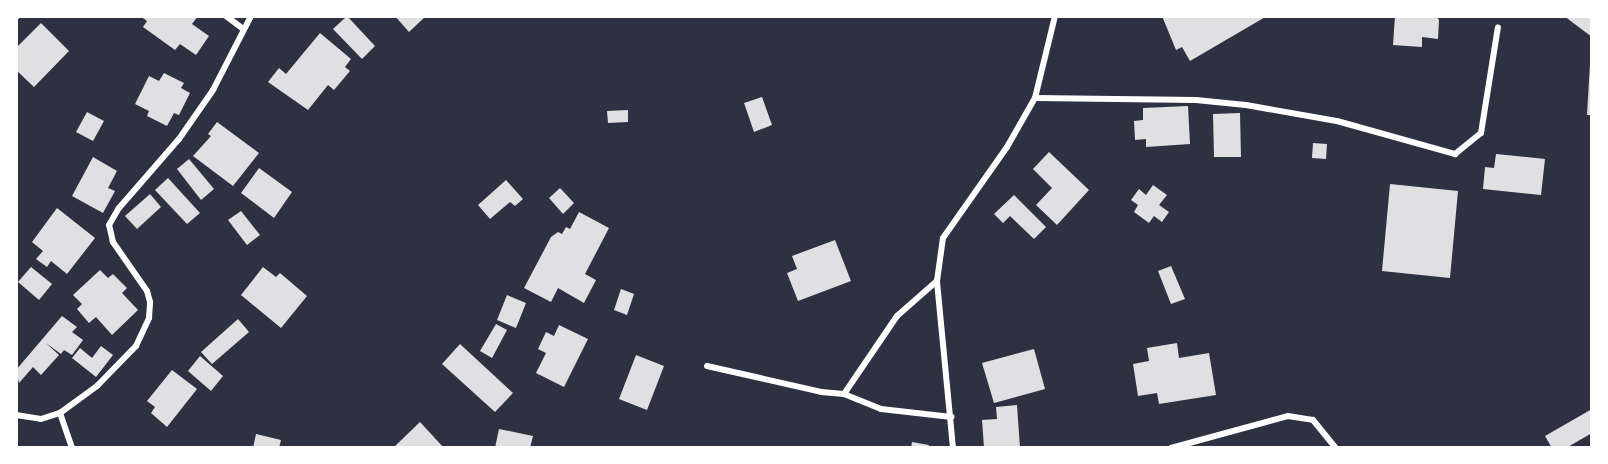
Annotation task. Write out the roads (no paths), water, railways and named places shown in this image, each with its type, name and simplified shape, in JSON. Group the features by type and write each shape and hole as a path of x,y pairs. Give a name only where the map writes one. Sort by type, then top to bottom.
{"street":[{"path":"226,16 243,28"},
{"path":"16,415 41,419 60,413 110,374 136,346 149,318 147,291 113,242 109,225 119,208 179,139 213,90 250,16"},
{"path":"952,447 952,417 937,281 943,238 949,226 1007,147 1035,98 1055,16"},
{"path":"1035,98 1196,100 1246,105 1336,121 1455,154 1482,133 1498,27"},
{"path":"844,394 897,316 937,281"},
{"path":"707,366 844,394 881,409 952,417"},
{"path":"60,413 72,447"},
{"path":"1171,447 1203,444 1288,416 1313,420 1336,447"}]}
